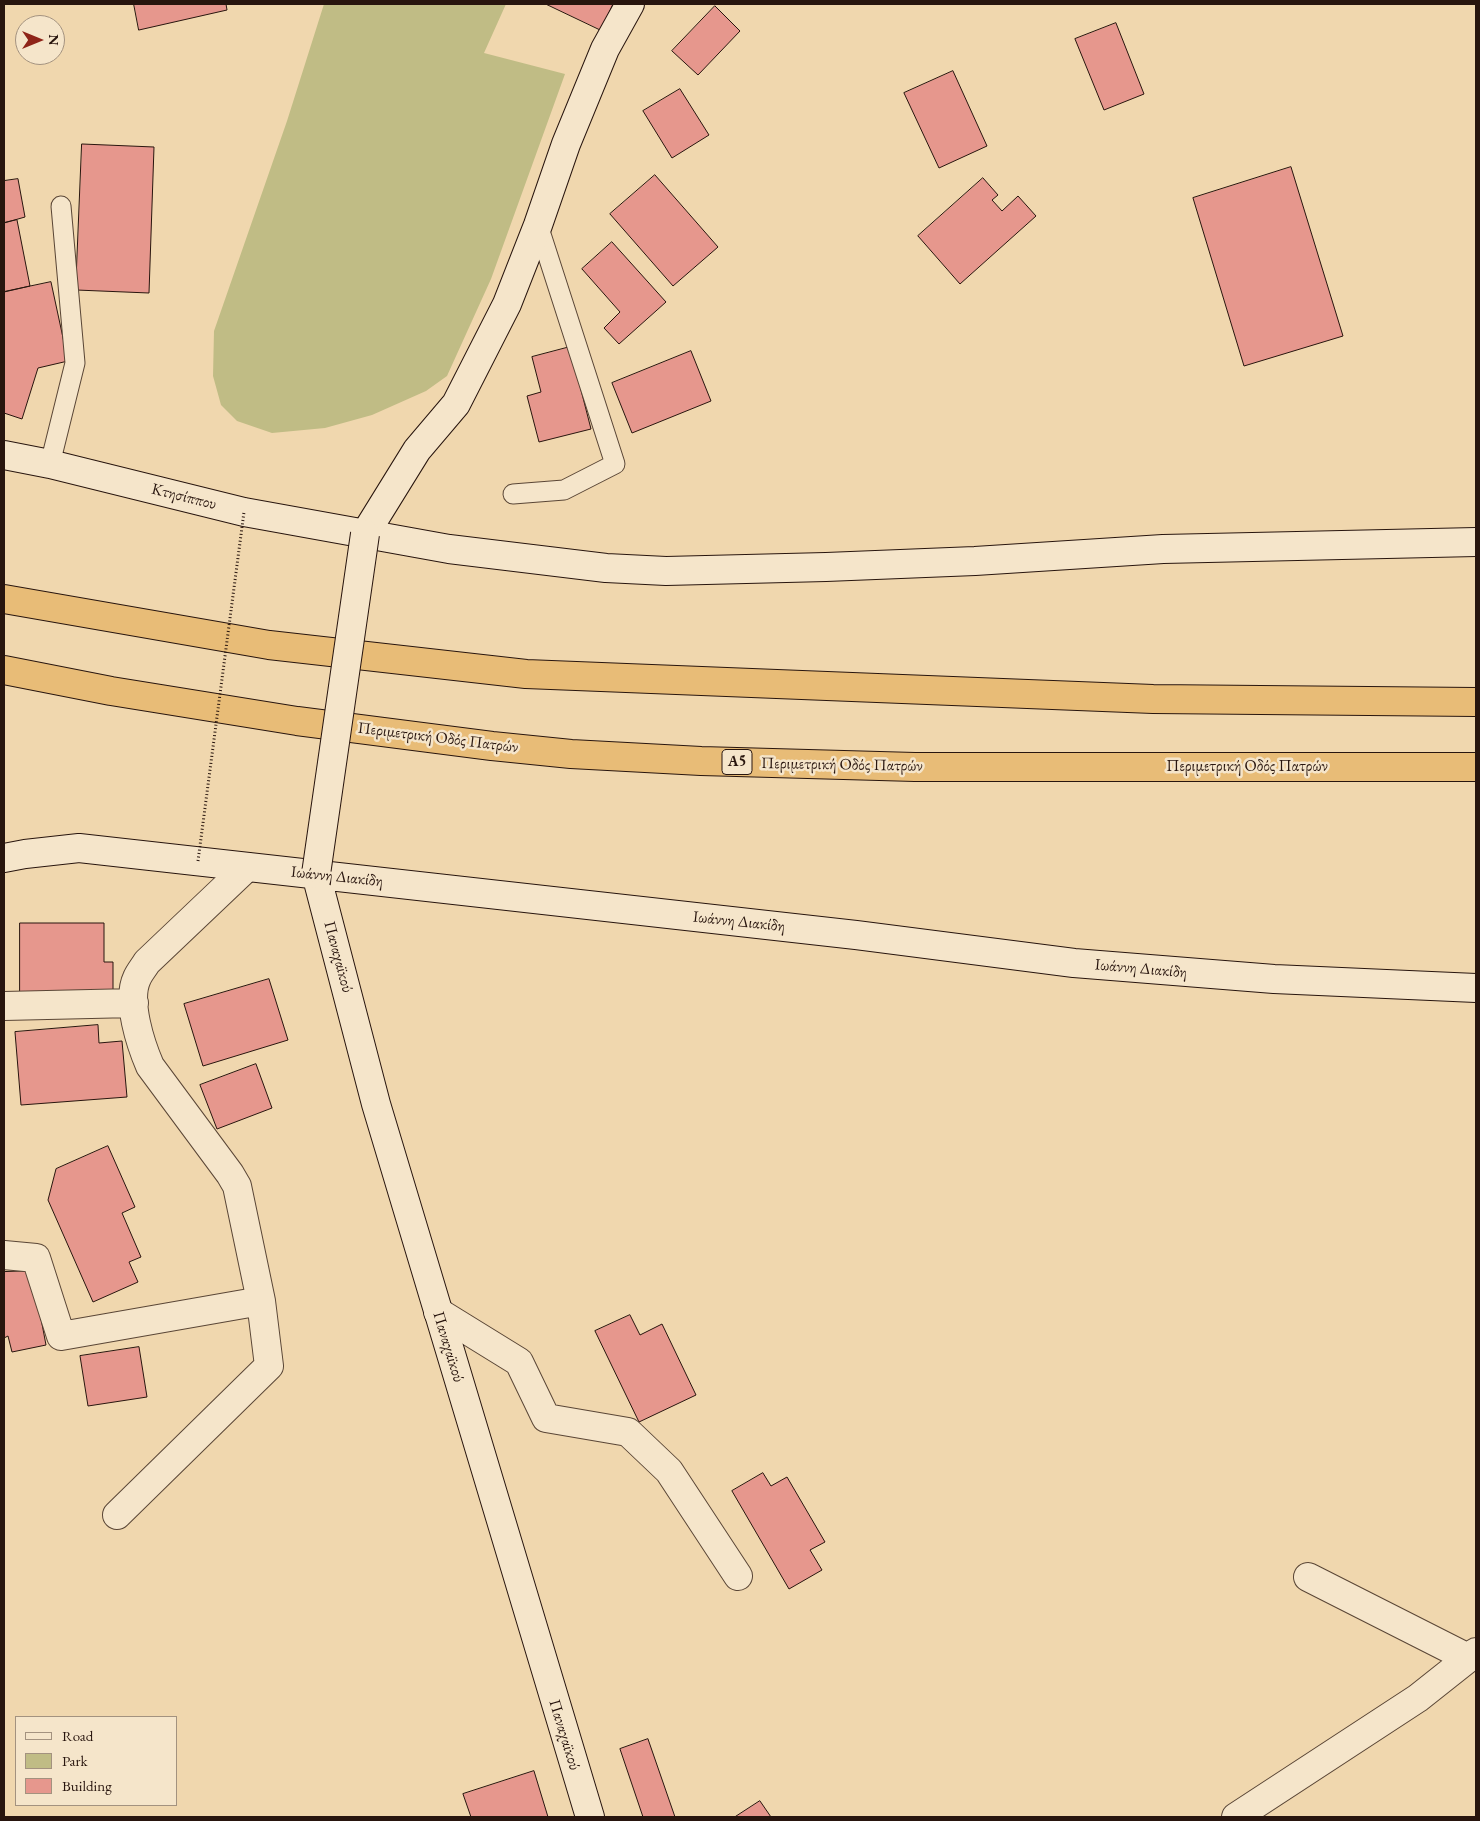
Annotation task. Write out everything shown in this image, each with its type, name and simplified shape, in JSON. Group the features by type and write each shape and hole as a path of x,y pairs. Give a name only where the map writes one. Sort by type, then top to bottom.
{"highway":[{"path":"4,599 269,645 526,674 1153,699 1476,702"},
{"name":"Περιμετρική Οδός Πατρών","path":"4,670 121,692 297,721 492,746 571,754 701,761 915,767 1476,767"}],"street":[{"path":"316,874 365,534 418,450 456,404 507,304 538,225 569,135 605,50 630,4"},
{"name":"Κτησίππου","path":"4,455 50,464 244,512 449,549 606,568 666,571 975,562 1163,549 1476,542"},
{"name":"Ιωάννη Διακίδη","path":"4,858 79,848 856,935 1074,963 1274,979 1476,988"},
{"path":"117,1516 269,1366 261,1301 242,1205 236,1186 230,1174 150,1066 142,1047 134,1004 136,980 147,962 247,867"},
{"name":"Παναχαϊκού","path":"316,874 376,1104 590,1817"},
{"path":"4,1006 134,1004"},
{"path":"4,1254 36,1258 62,1336 261,1301"},
{"path":"438,1312 519,1362 546,1418 628,1432 669,1471 738,1576"},
{"path":"1236,1817 1418,1698 1472,1655 1308,1576"}],"lane":[{"path":"50,464 75,363 61,206"},
{"path":"513,494 564,490 614,464 538,225"}],"path":[{"path":"198,861 244,512"}],"green space":[{"path":"324,4 506,4 484,53 565,74 491,279 447,376 426,391 372,415 325,428 272,433 237,421 221,405 213,376 214,331 287,121"}],"building":[{"path":"134,4 226,4 227,10 139,30"},
{"path":"546,4 613,4 601,30"},
{"path":"715,6 740,31 698,75 672,51"},
{"path":"1116,23 1144,94 1104,110 1075,39"},
{"path":"953,71 987,146 939,168 904,93"},
{"path":"680,89 709,135 672,158 643,111"},
{"path":"82,144 154,147 149,293 76,290"},
{"path":"1291,167 1343,336 1244,366 1193,198"},
{"path":"655,175 718,247 673,286 610,214"},
{"path":"983,178 998,195 992,200 1002,211 1018,196 1036,216 960,284 918,236"},
{"path":"18,179 25,217 4,223 4,181"},
{"path":"17,220 30,286 4,292 4,223"},
{"path":"612,242 666,302 619,344 604,328 620,312 582,269"},
{"path":"51,282 68,361 38,368 22,419 4,413 4,292"},
{"path":"570,347 591,429 539,442 527,396 541,392 532,357"},
{"path":"691,351 711,401 632,433 612,383"},
{"path":"20,923 104,923 104,962 113,962 113,995 20,995"},
{"path":"269,979 288,1040 203,1066 184,1004"},
{"path":"98,1025 99,1043 122,1041 127,1097 21,1105 15,1032"},
{"path":"256,1064 272,1108 217,1129 200,1085"},
{"path":"108,1146 135,1207 122,1213 141,1257 129,1262 138,1282 93,1302 48,1200 56,1169"},
{"path":"32,1271 46,1345 12,1352 8,1336 4,1338 4,1272"},
{"path":"630,1315 640,1335 662,1324 696,1395 639,1422 595,1331"},
{"path":"139,1347 147,1397 88,1406 80,1356"},
{"path":"763,1473 771,1486 787,1477 825,1542 810,1550 822,1570 789,1589 732,1491"},
{"path":"648,1739 675,1817 643,1817 620,1749"},
{"path":"534,1771 548,1817 471,1817 463,1794"},
{"path":"760,1801 771,1817 735,1817"}]}
